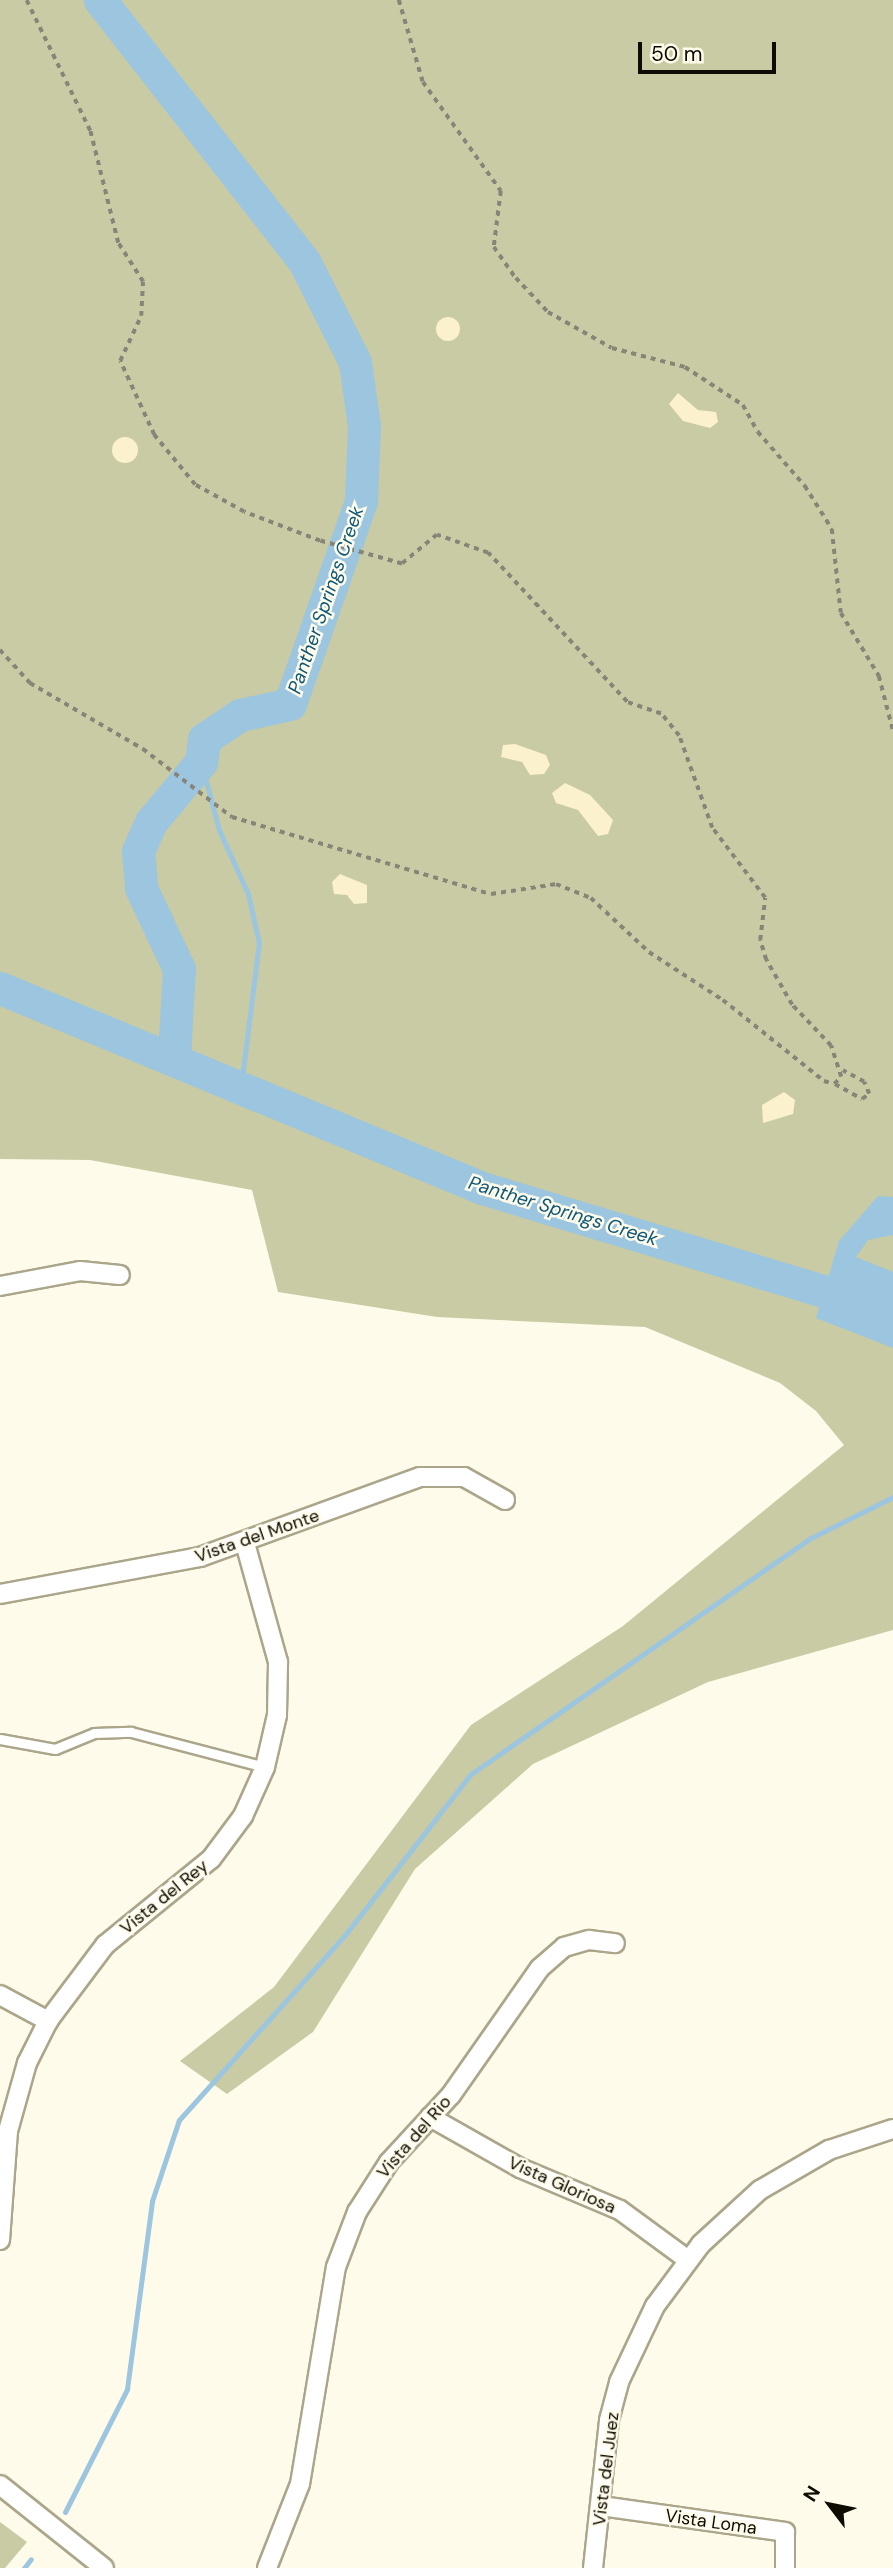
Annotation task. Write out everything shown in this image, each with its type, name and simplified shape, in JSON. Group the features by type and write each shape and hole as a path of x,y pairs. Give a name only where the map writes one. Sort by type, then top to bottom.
{"street":[{"path":"0,1286 80,1271 120,1275"},
{"name":"Vista del Monte","path":"0,1594 200,1558 420,1477 464,1477 505,1500"},
{"name":"Vista del Rey","path":"0,2240 8,2131 27,2063 48,2021 105,1945 211,1859 243,1816 265,1767 277,1715 278,1662 245,1543"},
{"name":"Vista del Rio","path":"267,2568 300,2484 345,2239 372,2186 430,2118 540,1968 564,1947 589,1940 615,1943"},
{"path":"0,1994 48,2021"},
{"name":"Vista Gloriosa","path":"430,2118 520,2168 620,2210 688,2260"},
{"name":"Vista del Juez","path":"593,2568 601,2506 603,2459 620,2382 655,2306 688,2260 729,2216 794,2168 893,2129"},
{"path":"0,2485 104,2568"},
{"name":"Vista Loma","path":"601,2506 785,2532 785,2568"}],"lane":[{"path":"0,1739 55,1749 94,1733 131,1732 265,1767"}],"path":[{"path":"0,650 30,683 143,750 232,817 410,873 491,894 556,884 591,898 649,952 834,1084 862,1099 869,1094 864,1082 843,1071 825,1038 792,1005 766,960 760,940 765,898 712,828 679,736 661,714 627,702 488,553 437,535 402,564 327,543 244,512 195,485 154,435 120,361 141,316 143,282 118,243 90,131 26,0"},
{"path":"399,0 423,82 501,191 494,247 516,278 548,312 612,348 685,367 743,405 758,432 805,486 832,530 841,613 879,676 893,730"},
{"path":"834,1084 843,1071"}],"green space":[{"path":"0,0 893,0 893,1630 708,1682 533,1764 415,1869 313,2032 227,2094 180,2061 274,1987 471,1725 623,1626 844,1445 816,1411 780,1383 645,1327 437,1317 278,1292 252,1190 90,1160 0,1159"},
{"path":"0,2522 27,2542 5,2568 0,2568"}],"sand":[{"path":"448,317 459,324 460,329 453,340 448,341 437,334 436,329 443,318"},
{"path":"678,393 698,410 716,412 718,422 710,428 683,421 669,404"},
{"path":"125,437 134,441 138,450 134,459 125,463 116,459 112,450 116,441"},
{"path":"515,744 546,755 550,765 544,774 530,775 522,762 501,757 503,745"},
{"path":"565,783 590,795 613,820 608,834 598,836 578,810 556,803 552,793"},
{"path":"340,874 367,885 367,903 354,904 347,895 334,894 332,882"},
{"path":"784,1092 795,1100 793,1114 763,1123 762,1105"}],"water":[{"path":"878,1196 893,1197 893,1235 868,1240 856,1257 893,1272 893,1348 816,1318 839,1241"}],"waterway":[{"name":"Panther Springs Creek","path":"100,0 304,261 355,362 364,426 361,501 290,704 240,715 204,739 201,762 151,822 138,851 141,888 179,969 174,1057"},
{"name":"Panther Springs Creek","path":"201,762 219,830 248,894 259,943 241,1086"},
{"name":"Panther Springs Creek","path":"0,988 482,1188 893,1312"},
{"path":"65,2512 127,2389 152,2201 179,2120 345,1935 471,1774 811,1538 893,1497"},
{"path":"24,2568 31,2559"}]}
